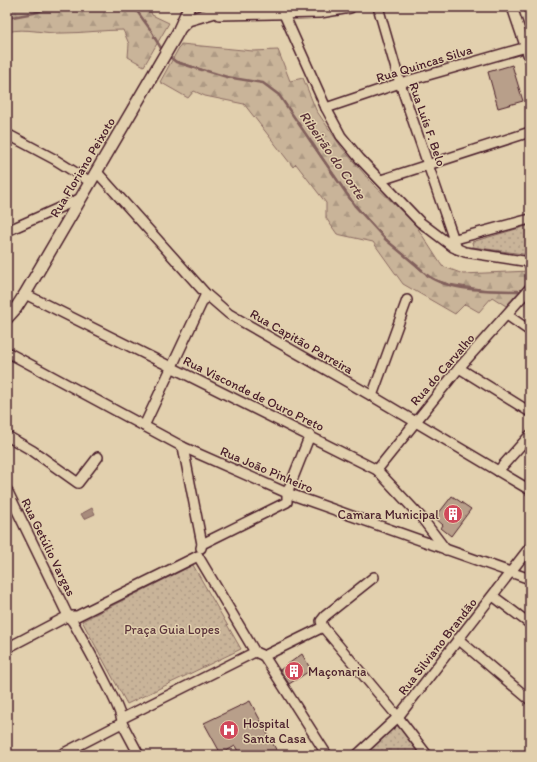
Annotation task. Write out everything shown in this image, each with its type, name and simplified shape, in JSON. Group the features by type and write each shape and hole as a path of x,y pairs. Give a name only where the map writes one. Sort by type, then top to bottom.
{"main road":[{"name":"Rua Floriano Peixoto","path":"7,318 25,294 89,181 179,30 189,7"},
{"path":"211,11 226,12 233,7"},
{"path":"249,7 261,12"},
{"path":"211,11 320,12 350,7"},
{"name":"Rua Floriano Peixoto","path":"179,30 188,20 211,11"}],"street":[{"name":"Rua Luís F. Belo","path":"378,7 400,83 429,165 452,244"},
{"path":"512,7 528,47 530,60"},
{"path":"283,12 326,108 341,136 420,222 466,252 530,262"},
{"name":"Rua Quincas Silva","path":"326,108 400,83 528,47"},
{"path":"381,180 530,132"},
{"path":"7,134 54,158 89,181"},
{"name":"Rua Capitão Parreira","path":"96,171 206,294 229,314 372,396 530,490"},
{"path":"7,231 79,199"},
{"path":"452,244 530,219"},
{"name":"Rua do Carvalho","path":"377,470 414,422 459,368 530,288"},
{"name":"Rua Visconde de Ouro Preto","path":"25,294 310,435 377,470 421,517 446,550"},
{"path":"144,426 206,294"},
{"path":"372,396 406,300"},
{"path":"7,324 16,308"},
{"path":"507,315 530,331"},
{"name":"Rua João Pinheiro","path":"7,353 183,447 287,493 530,579"},
{"path":"459,368 530,412"},
{"path":"498,471 530,434"},
{"path":"202,544 287,502 287,493 310,435"},
{"path":"7,436 33,451 78,483 98,457"},
{"path":"7,648 73,618 198,556 202,544 183,447"},
{"name":"Rua Getúlio Vargas","path":"7,490 73,618"},
{"name":"Rua Silviano Brandão","path":"357,755 398,717 530,547"},
{"path":"198,556 260,654 327,755"},
{"path":"374,577 325,616 321,622 323,627 398,717 427,755"},
{"path":"493,596 530,624"},
{"path":"73,618 139,755"},
{"path":"60,755 122,720 260,654 323,627"},
{"path":"458,640 530,700"}],"green space":[{"path":"7,7 149,7 152,15 169,23 144,66 128,57 129,44 123,30 70,33 28,30 7,32"},
{"path":"181,44 253,51 278,50 290,81 303,78 316,110 342,148 372,183 415,224 442,266 463,274 530,271 530,279 506,306 492,297 479,312 465,304 455,314 403,284 373,242 337,234 326,218 326,203 296,164 293,167 244,104 205,96 194,91 188,98 160,82"},
{"path":"530,225 530,255 473,247 472,242"},
{"name":"Praça Guia Lopes","path":"193,565 241,649 127,704 82,621"},
{"path":"396,723 420,755 363,755"}],"shaded area":[{"path":"161,50 176,61 227,77 176,62"},
{"path":"279,95 350,197 322,159"},
{"path":"350,197 353,201 368,219 356,206"},
{"path":"372,224 387,239 393,245 386,239"},
{"path":"393,245 431,278 421,271"},
{"path":"431,278 449,284 487,290 530,291 479,290 441,283"},
{"path":"92,508 95,514 84,519 81,514"}],"building":[{"path":"512,65 523,101 498,108 488,72"},
{"name":"Camara Municipal","path":"452,496 471,509 451,536 441,528 443,525 435,518"},
{"name":"Maçonaria","path":"302,654 311,670 289,684 280,670"},
{"path":"250,701 279,755 240,755 235,746 221,754 204,723"}],"waterway":[{"name":"Ribeirão do Corte","path":"7,18 34,13 51,7"},
{"name":"Ribeirão do Corte","path":"134,7 150,29"},
{"name":"Ribeirão do Corte","path":"154,37 163,51"},
{"name":"Ribeirão do Corte","path":"170,57 176,62 202,70"},
{"name":"Ribeirão do Corte","path":"207,71 227,77 263,83 279,95 355,206 385,239 422,270"},
{"name":"Ribeirão do Corte","path":"427,275 446,284 458,287 483,290 518,291"}],"place":[{"name":"Camara Municipal","path":"453,514"},
{"name":"Maçonaria","path":"294,671"},
{"name":"Hospital Santa Casa","path":"229,730"}]}
